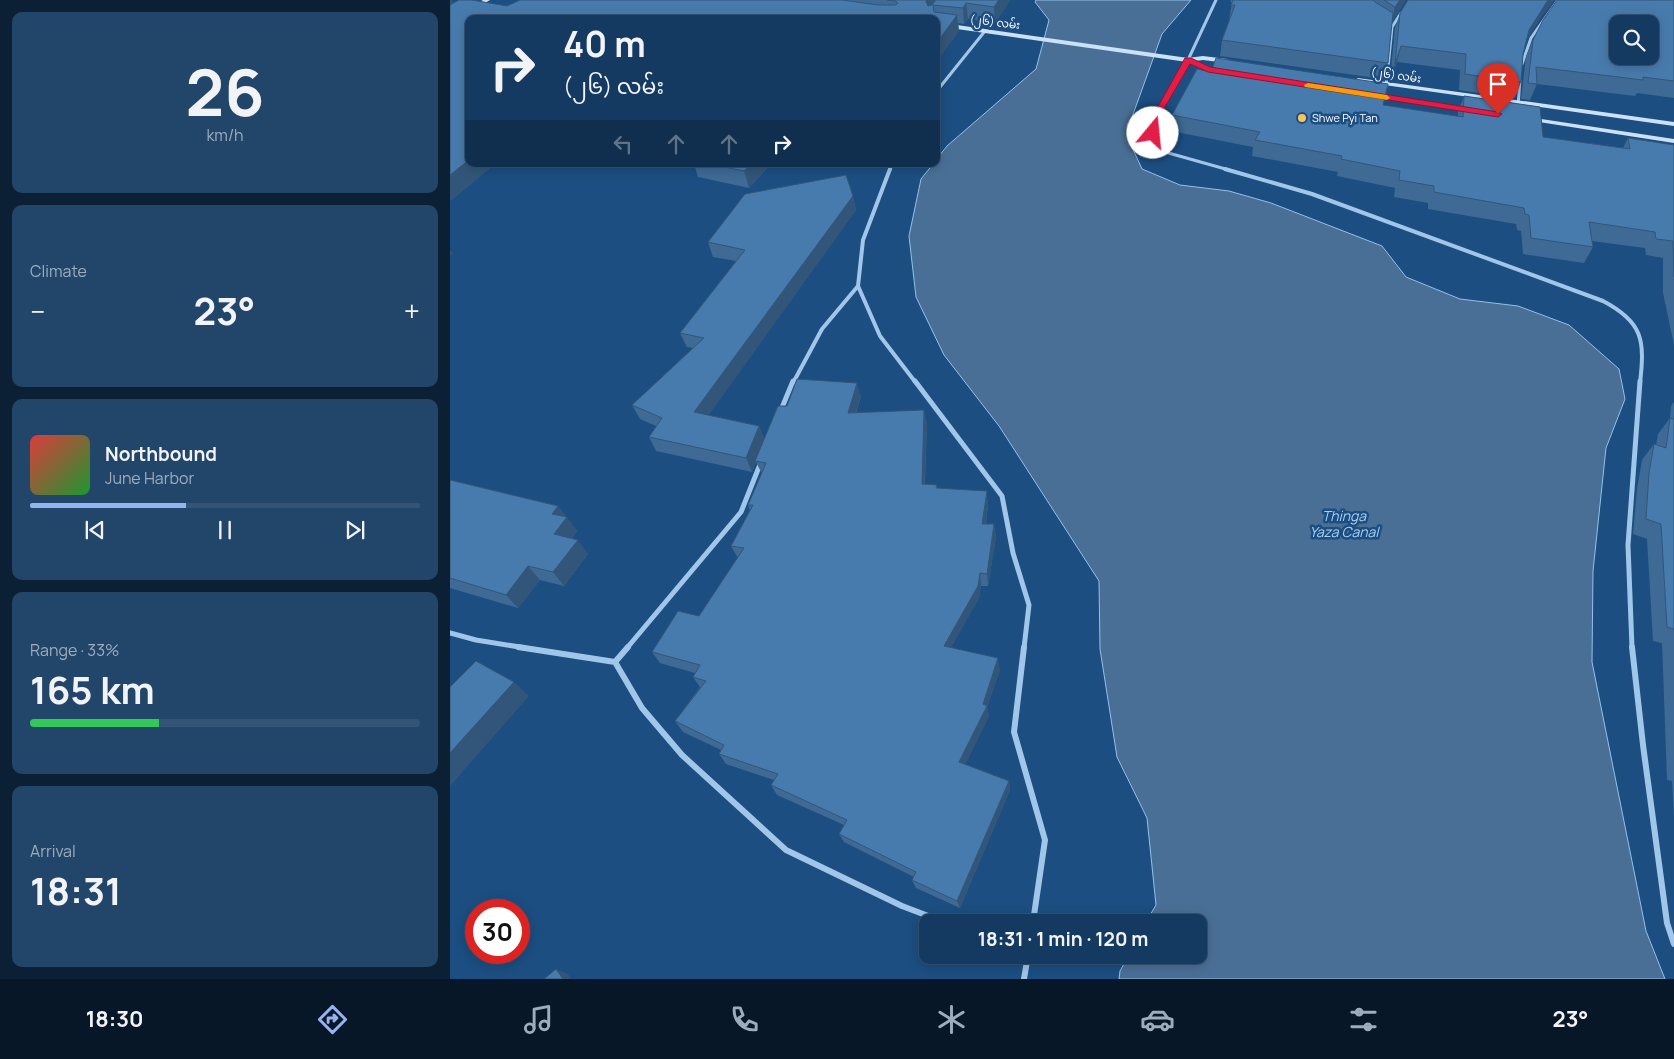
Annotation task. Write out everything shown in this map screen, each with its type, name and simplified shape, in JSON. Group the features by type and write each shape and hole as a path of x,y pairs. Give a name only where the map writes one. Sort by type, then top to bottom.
{"main road":[{"path":"450,22 487,0"},
{"name":"(၂၆) လမ်း","path":"940,25 1188,60"},
{"path":"1188,60 1203,58 1231,62"},
{"path":"1188,60 1208,69 1237,74"},
{"name":"(၂၆) လမ်း","path":"1349,78 1518,105 1674,124"},
{"name":"(၂၆) လမ်း","path":"1365,94 1479,112"},
{"path":"1517,117 1674,141"}],"street":[{"path":"1216,0 1188,60 1154,119 1153,133 1156,145 1165,152 1312,194 1588,294 1613,306 1628,317 1638,329 1642,341 1642,359 1633,466 1628,566 1632,649 1667,923 1674,944"},
{"path":"1521,70 1525,49 1540,22 1558,0"},
{"path":"1385,97 1392,27 1405,7"},
{"path":"1379,19 1392,27"},
{"path":"940,87 985,31"},
{"path":"1518,105 1521,77"},
{"path":"891,167 862,240 858,286 880,336 1002,496 1013,553 1029,605 1014,732 1045,840 1033,914"},
{"path":"778,420 800,364 819,332 840,304 858,286"},
{"path":"615,662 741,512 763,457"},
{"path":"450,633 485,642 615,662"},
{"path":"615,662 642,708 682,755 786,850 902,906 923,914"},
{"path":"1024,979 1026,964"}],"water":[{"name":"Thinga Yaza Canal","path":"1036,0 1191,0 1162,34 1131,120 1131,145 1142,169 1180,185 1229,191 1271,203 1382,246 1406,277 1460,299 1518,306 1569,325 1619,369 1625,399 1606,448 1593,571 1592,662 1646,931 1665,979 1119,979 1120,971 1124,964 1207,964 1207,914 1151,914 1156,905 1147,818 1117,757 1100,649 1099,581 999,426 944,355 916,297 909,236 921,179 931,167 940,167 940,155 947,146 1036,69 1049,20 1035,2"}],"building":[{"path":"459,0 472,0 507,6 520,0 842,0 878,5 896,5 898,3 896,1 887,0 927,0 928,6 932,5 936,0 999,0 994,7 966,3 963,8 933,5 934,12 957,15 940,38 940,15 465,15 465,163 450,175 450,5"},
{"path":"1233,0 1373,0 1393,13 1388,63 1222,40 1235,5 1231,5"},
{"path":"1384,0 1400,0 1395,7"},
{"path":"1408,0 1548,0 1529,30 1523,54 1521,82 1465,74 1466,54 1401,46 1395,64 1400,13"},
{"path":"1557,0 1674,0 1674,81 1643,77 1643,80 1536,67 1537,84 1528,83 1533,40 1543,20"},
{"path":"1216,58 1388,84 1383,105 1463,117 1464,96 1540,107 1543,137 1630,149 1628,138 1674,145 1674,277 1673,241 1656,239 1655,232 1589,222 1593,247 1531,238 1529,215 1525,214 1524,208 1434,192 1434,186 1399,180 1400,171 1341,159 1342,156 1255,140 1260,132 1172,115 1197,69 1211,72"},
{"path":"724,167 748,167 744,171"},
{"path":"846,175 853,196 694,412 759,426 746,458 649,437 662,418 632,405 704,338 680,333 745,250 708,242 745,194"},
{"path":"797,379 857,383 848,413 924,410 922,484 937,485 936,488 987,491 982,524 994,524 987,574 980,573 978,586 944,646 998,658 983,704 987,706 959,762 1009,781 957,901 912,880 916,872 839,834 847,820 771,785 778,774 719,754 724,745 675,721 706,681 693,677 700,665 652,652 678,611 699,616 744,548 731,546 753,505 748,505 766,463 755,461 778,406 787,406"},
{"path":"1670,418 1674,419 1674,629 1667,627 1661,524 1646,519 1649,473 1654,444 1666,448"},
{"path":"450,480 558,506 552,514 567,517 554,534 578,540 553,572 528,566 506,595 450,578"},
{"path":"476,661 514,682 450,753 450,687"},
{"path":"556,969 563,979 544,979"}],"slow traffic":[{"path":"1308,85 1387,98"}],"place":[{"name":"Shwe Pyi Tan","path":"1302,118"}],"route":[{"path":"1153,133 1154,119 1188,60 1208,69 1498,114"}]}
